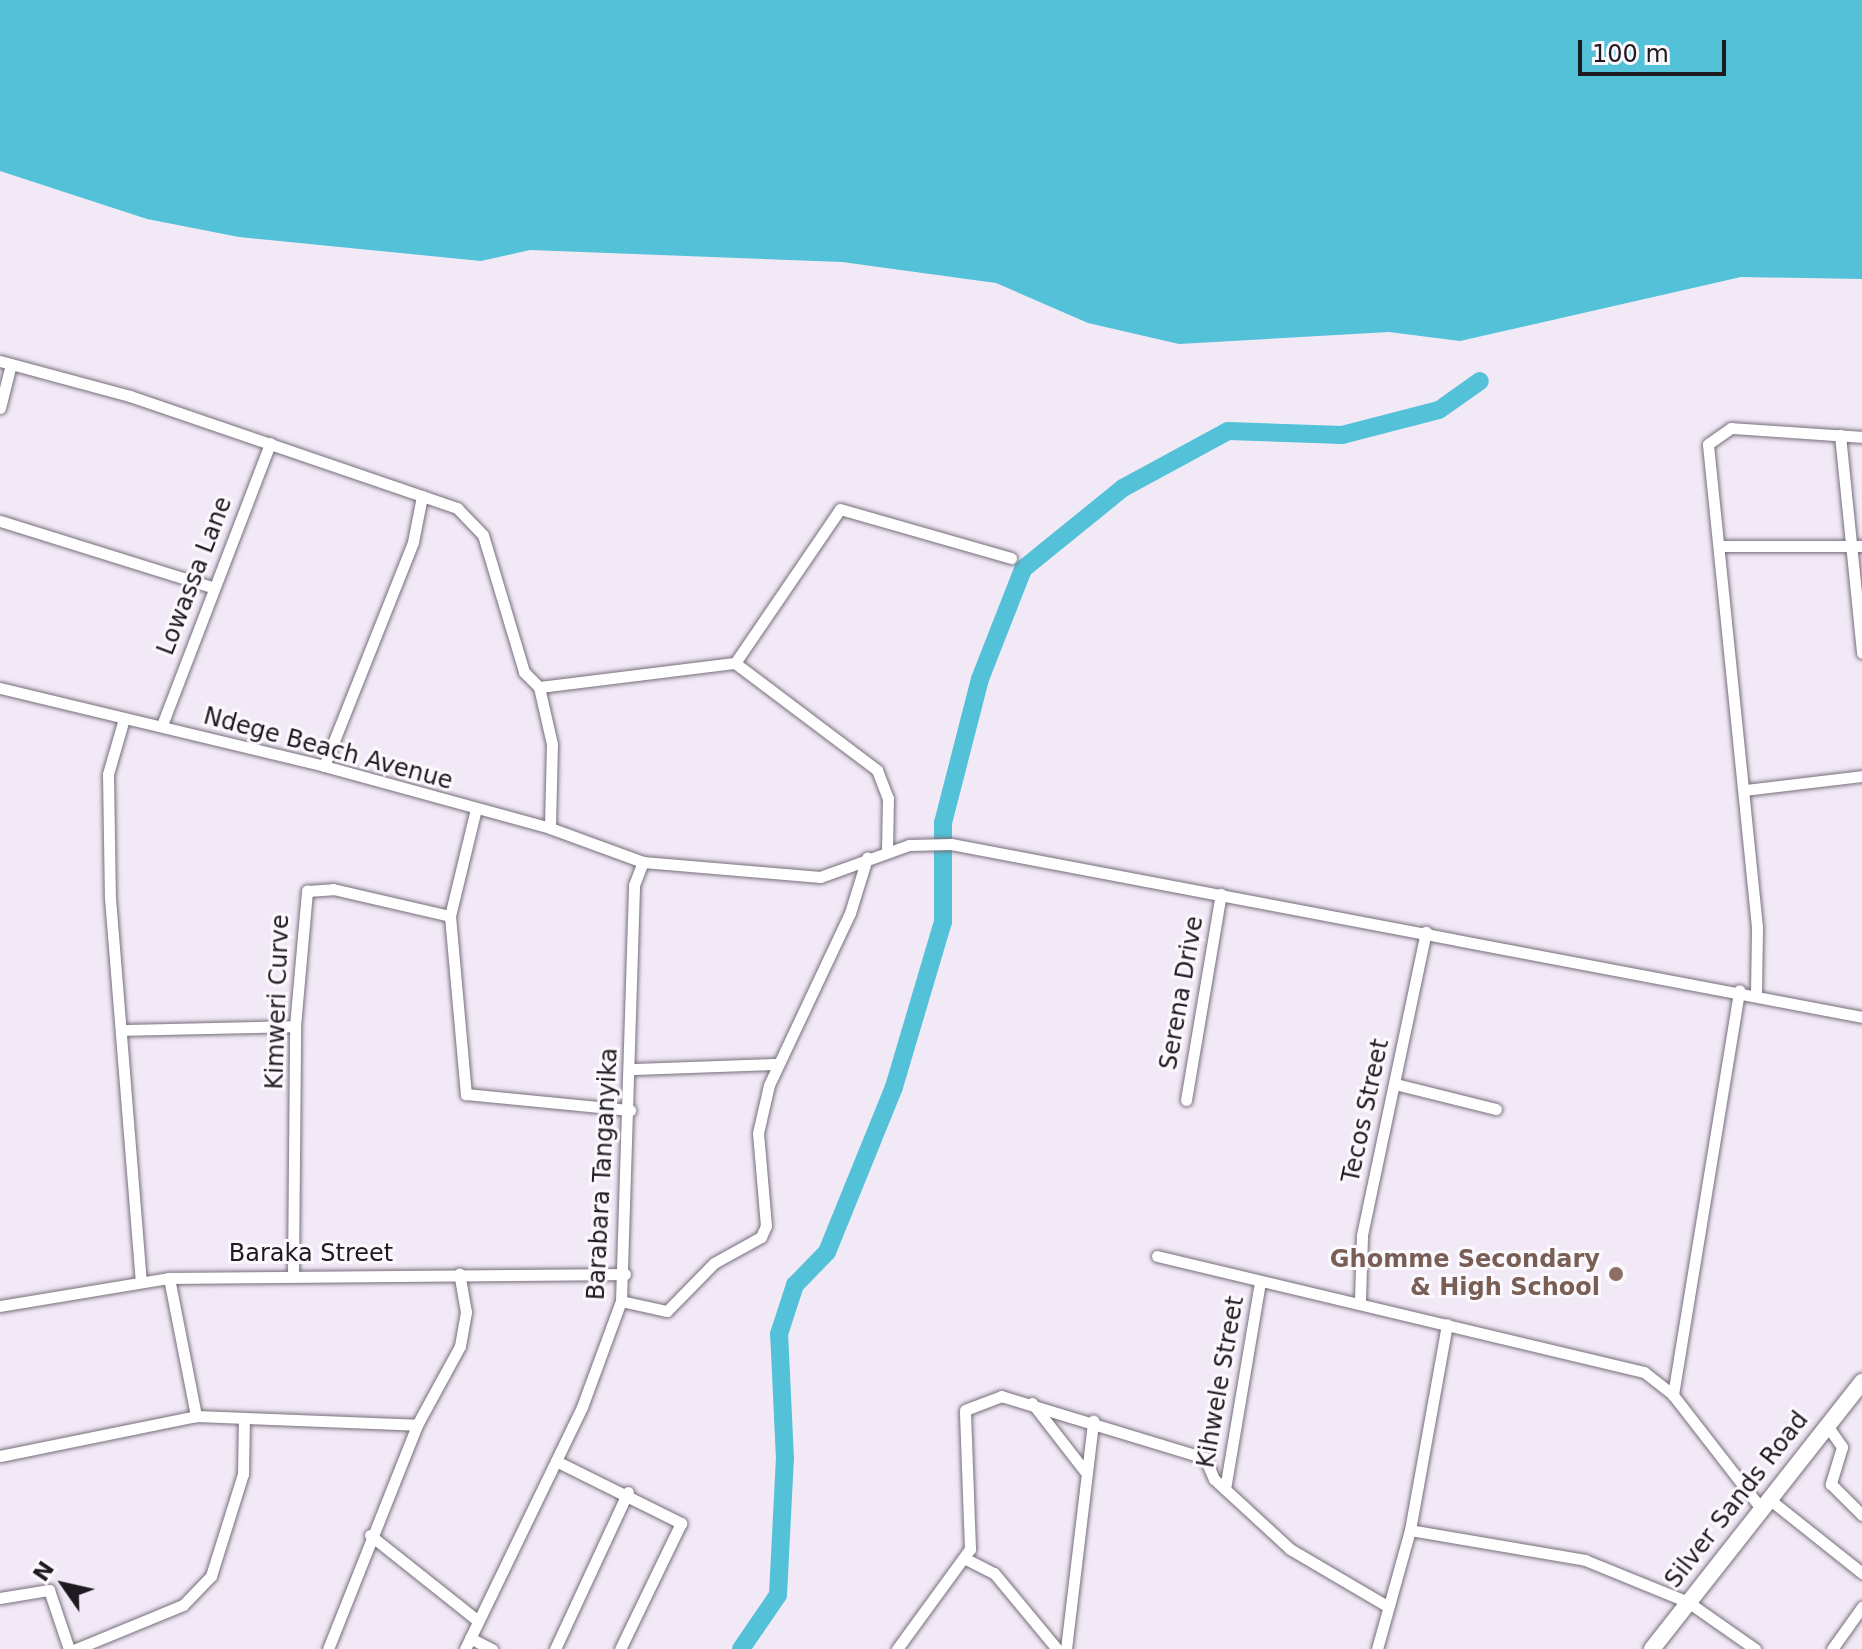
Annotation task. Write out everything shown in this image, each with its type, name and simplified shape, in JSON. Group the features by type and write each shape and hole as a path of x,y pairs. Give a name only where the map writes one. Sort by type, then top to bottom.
{"street":[{"path":"0,408 6,362 270,443 457,508 483,535 524,672 539,687 552,744 550,828"},
{"path":"1756,993 1745,790 1707,456 1713,434 1731,428 1862,437"},
{"path":"1840,435 1847,546 1862,653"},
{"name":"Lowassa Lane","path":"162,725 212,587 270,443"},
{"path":"324,766 413,542 422,496"},
{"path":"735,663 840,509 1011,558"},
{"path":"0,521 212,587"},
{"path":"1719,546 1862,546"},
{"path":"539,687 735,663 877,770 888,798 887,851"},
{"name":"Ndege Beach Avenue","path":"0,688 123,722 162,725 324,766 475,813 550,828 643,862 785,878 831,874 867,858 909,845 951,844 1756,993 1862,1017"},
{"path":"123,722 107,803 141,1280"},
{"path":"1745,790 1862,776"},
{"path":"475,813 450,916 466,1094 630,1110"},
{"path":"621,1301 667,1311 714,1263 761,1237 758,1133 775,1064 850,913 867,858"},
{"name":"Barabara Tanganyika","path":"467,1644 556,1461 621,1301 625,1274 633,1069 634,885 643,862"},
{"name":"Kimweri Curve","path":"293,1273 295,1026 307,891 333,889 450,916"},
{"name":"Serena Drive","path":"1186,1100 1221,894"},
{"name":"Tecos Street","path":"1360,1300 1362,1235 1426,932"},
{"path":"1673,1395 1739,990"},
{"path":"121,1030 295,1026"},
{"path":"633,1069 775,1064"},
{"path":"1395,1084 1496,1109"},
{"path":"1157,1256 1260,1283 1360,1300 1447,1324 1623,1364 1673,1395 1765,1503 1862,1573"},
{"name":"Baraka Street","path":"0,1306 141,1280 169,1278 293,1273 625,1274"},
{"path":"328,1649 370,1535 417,1425 465,1330 459,1274"},
{"path":"169,1278 196,1416"},
{"name":"Kihwele Street","path":"1225,1489 1260,1283"},
{"path":"1377,1649 1410,1530 1447,1324"},
{"name":"Silver Sands Road","path":"1652,1649 1862,1382"},
{"path":"897,1649 966,1559 974,1510 965,1411 1001,1396 1093,1421 1205,1458 1225,1489 1314,1568 1387,1606"},
{"path":"1032,1403 1084,1470"},
{"path":"0,1456 196,1416 417,1425"},
{"path":"76,1649 183,1605 211,1576 243,1474 244,1419"},
{"path":"1066,1649 1084,1470 1093,1421"},
{"path":"1826,1424 1842,1447 1831,1484 1862,1515"},
{"path":"556,1461 628,1492 681,1523 620,1649"},
{"path":"555,1649 628,1492"},
{"path":"1410,1530 1585,1560 1688,1602 1755,1649"},
{"path":"370,1535 478,1621"},
{"path":"966,1559 994,1573 1057,1649"},
{"path":"0,1598 49,1590 69,1649"},
{"path":"1832,1649 1862,1607"},
{"path":"467,1644 492,1649"}],"water":[{"path":"0,0 1862,0 1862,279 1741,277 1460,341 1389,332 1179,344 1088,323 996,283 842,262 530,250 481,261 239,237 147,219 0,171"}],"waterway":[{"path":"741,1649 778,1595 785,1459 779,1334 795,1285 827,1252 894,1087 943,922 943,823 980,679 1023,569 1123,488 1228,431 1342,435 1439,410 1480,381"}],"place":[{"name":"Ghomme Secondary & High School","path":"1616,1274"}]}
